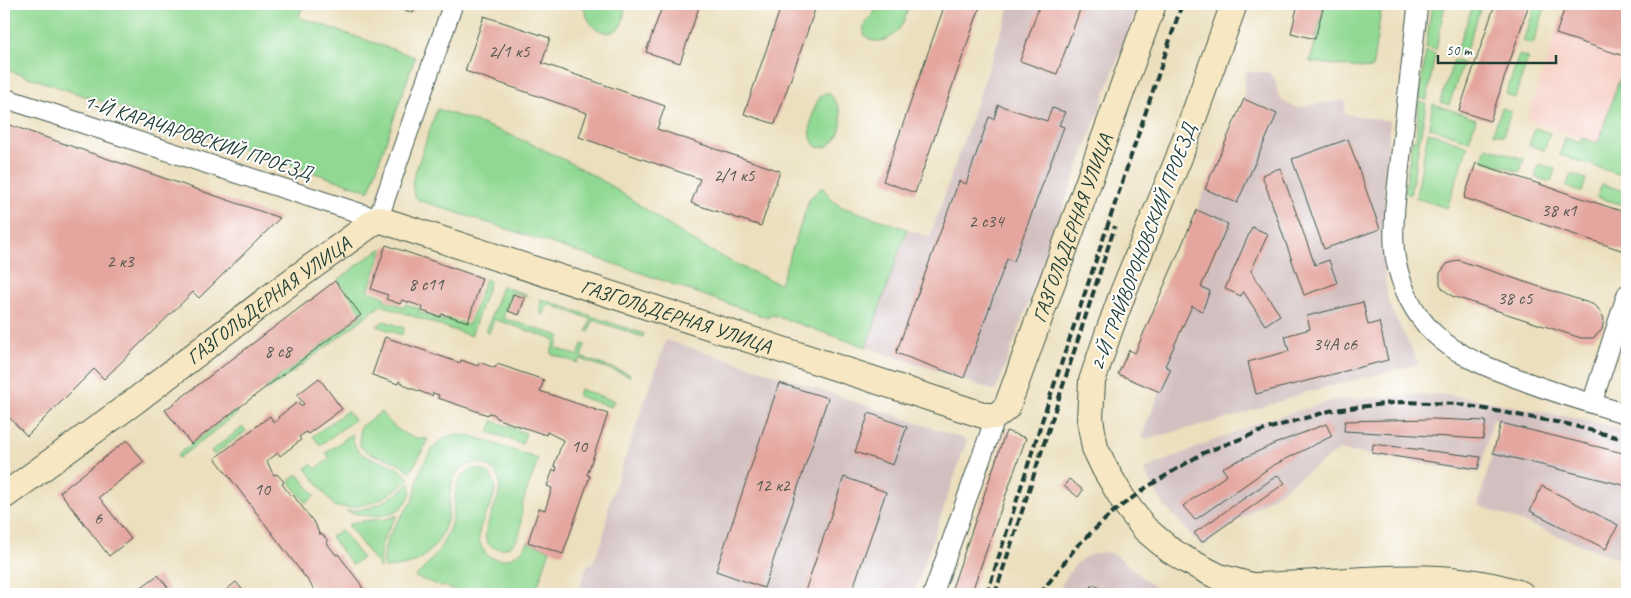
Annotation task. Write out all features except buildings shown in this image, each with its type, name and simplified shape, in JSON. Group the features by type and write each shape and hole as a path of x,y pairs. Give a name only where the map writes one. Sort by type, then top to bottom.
{"street":[{"path":"378,219 453,4"},
{"name":"ГАЗГОЛЬДЕРНАЯ УЛИЦА","path":"4,496 135,401 276,292 378,219 986,416 996,416 1007,407 1153,4"},
{"name":"2-Й ГРАЙВОРОНОВСКИЙ ПРОЕЗД","path":"1234,4 1178,160 1124,290 1092,381 1090,419 1095,448 1105,469 1125,503 1145,529 1174,553 1206,571 1255,590 1315,589 1437,578 1483,584 1521,594"},
{"path":"1418,4 1395,206 1394,239 1397,266 1406,294 1419,316 1436,336 1464,357 1553,392 1627,414"},
{"name":"1-Й КАРАЧАРОВСКИЙ ПРОЕЗД","path":"4,98 378,219"},
{"path":"1592,404 1627,294"},
{"path":"933,594 996,416"}],"shaded area":[{"path":"1011,4 1138,4 996,391 866,347 907,229 930,237"},
{"path":"1566,4 1627,4 1627,76 1621,74 1598,144 1527,120"},
{"path":"1245,72 1269,72 1275,79 1278,94 1284,102 1297,108 1346,100 1344,114 1390,121 1385,180 1383,258 1388,303 1419,364 1307,392 1236,416 1146,439 1141,437 1170,369 1165,366 1192,306 1202,310 1210,291 1201,287 1228,224 1197,210 1205,189 1237,203 1277,114 1244,99"},
{"path":"666,340 777,375 967,440 914,594 577,594 588,564 592,564 603,539 609,504"},
{"path":"1439,394 1477,399 1594,422 1627,431 1627,562 1478,505 1501,423 1493,418 1480,473 1339,450 1202,546 1162,503 1144,469 1257,423 1335,400"},
{"path":"1105,552 1116,555 1162,594 1056,594 1073,567 1083,558"}],"green space":[{"path":"4,4 303,4 299,17 415,57 369,191 4,69"},
{"path":"583,4 624,4 624,17 621,25 612,32 600,31 589,20"},
{"path":"885,4 908,4 905,18 902,25 892,36 879,41 871,40 864,35 864,26 874,12"},
{"path":"1325,4 1382,4 1372,69 1310,62"},
{"path":"1432,4 1445,4 1436,50 1426,47"},
{"path":"1536,4 1546,5 1533,44 1523,41"},
{"path":"1472,8 1480,10 1464,56 1456,53"},
{"path":"1426,51 1435,54 1427,100 1419,98"},
{"path":"1519,55 1528,58 1515,98 1506,94"},
{"path":"1454,60 1463,63 1449,105 1440,102"},
{"path":"1621,74 1627,76 1627,177 1560,155 1565,138 1580,143 1582,138 1598,143"},
{"path":"825,93 830,94 839,110 841,124 837,136 830,144 822,148 815,145 811,135 812,117 815,107 818,100"},
{"path":"1419,101 1426,104 1410,195 1405,192 1412,140 1416,140"},
{"path":"1433,104 1476,119 1469,141 1429,127"},
{"path":"1502,108 1511,111 1503,136 1493,133"},
{"path":"437,109 503,132 565,160 617,190 703,246 735,264 780,284 810,198 822,187 834,202 842,207 907,229 866,347 770,314 768,318 630,269 418,200 414,195 412,182"},
{"path":"1535,128 1550,133 1544,150 1529,145"},
{"path":"1428,132 1468,146 1447,208 1416,198"},
{"path":"1486,147 1524,159 1520,172 1482,160"},
{"path":"1539,164 1555,169 1551,182 1535,177"},
{"path":"1571,174 1586,179 1582,192 1566,187"},
{"path":"1602,184 1627,192 1627,206 1597,197"},
{"path":"383,248 368,291 385,297 384,300 404,307 406,304 420,309 419,312 445,321 446,318 469,325 485,279 490,281 471,336 381,305 268,391 266,387 363,314 338,280"},
{"path":"502,286 527,295 527,297 512,292 503,318 560,336 556,348 578,356 582,344 585,345 581,357 630,374 630,376 580,359 578,363 551,354 555,340 494,319 489,333 486,332"},
{"path":"541,299 644,334 643,337 593,320 589,332 587,331 591,319 548,304 543,316 540,310"},
{"path":"384,321 404,328 402,335 377,326"},
{"path":"580,389 614,401 611,407 578,396"},
{"path":"236,410 238,413 179,458 177,455"},
{"path":"347,411 354,420 320,445 313,436"},
{"path":"381,412 395,428 407,435 428,439 410,472 397,463 370,453 360,446 360,427"},
{"path":"493,421 526,433 522,444 489,432"},
{"path":"243,427 246,431 214,455 211,451"},
{"path":"352,434 355,445 360,452 393,466 402,471 409,479 392,492 375,501 356,506 335,507 306,468 311,464 316,469 330,458 326,453"},
{"path":"454,435 472,436 538,459 523,502 520,533 514,543 508,547 493,547 487,541 486,532 498,497 500,485 497,474 487,466 479,463 470,464 460,470 453,481 444,530 430,551 410,564 384,568 388,539 394,527 411,504 419,475 426,460 440,441"},
{"path":"472,469 486,472 494,482 493,498 482,522 479,538 482,548 487,554 501,560 508,558 516,555 528,542 550,550 535,594 466,594 415,577 433,558 449,531 458,482 461,477"},
{"path":"298,474 315,496 306,503 289,481"},
{"path":"410,483 411,490 408,499 394,512 387,515 370,516 346,511 364,509 381,503"},
{"path":"398,515 383,540 380,552 380,568 348,525 360,521 386,519"},
{"path":"341,530 362,558 352,565 331,537"}],"railway":[{"path":"987,594 1041,424 1182,4"},
{"path":"995,594 1115,226"},
{"path":"1040,594 1077,546 1113,512 1147,487 1203,453 1267,429 1333,410 1401,402 1458,404 1567,424 1627,440"}]}
